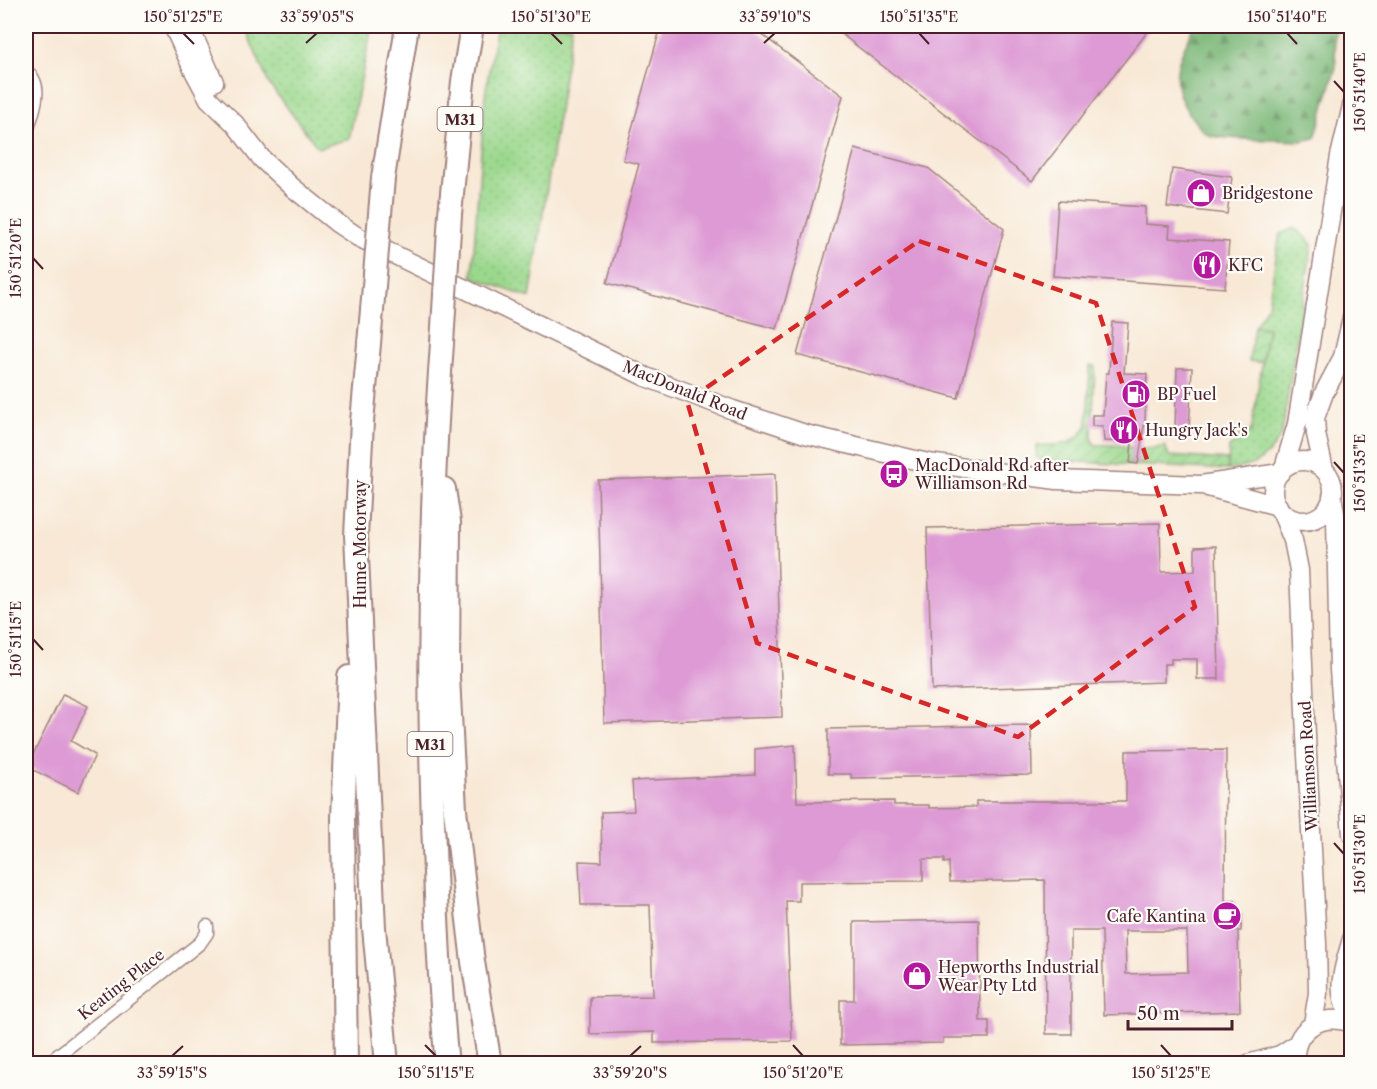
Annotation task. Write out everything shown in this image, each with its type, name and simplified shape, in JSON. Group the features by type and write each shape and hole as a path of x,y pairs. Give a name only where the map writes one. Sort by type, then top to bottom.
{"highway":[{"name":"Hume Motorway","path":"387,1064 374,928 356,535 362,423 383,178 407,26"},
{"name":"M31","path":"447,1064 442,1018 430,762 430,594 436,425 450,214 463,81 472,26"},
{"path":"436,425 448,522 448,677 455,810 473,962 489,1064"},
{"path":"346,1064 343,818 356,535"}],"main road":[{"name":"MacDonald Road","path":"173,26 209,99 235,124 262,159 292,187 337,223 358,237 646,377 805,434 928,463 1057,480 1201,485 1282,470"},
{"name":"MacDonald Road","path":"189,26 204,64 235,124"},
{"path":"1332,496 1327,509 1312,519 1298,520 1289,517 1279,509 1273,490 1297,424 1340,156 1352,106"},
{"path":"1352,318 1343,357 1324,393 1315,418 1324,470 1331,482 1336,518 1339,669 1352,834"},
{"path":"1282,470 1294,463 1305,461 1316,464 1324,470"},
{"name":"MacDonald Road","path":"1201,485 1279,509"},
{"name":"Williamson Road","path":"1279,509 1293,540 1299,570 1317,944 1318,993 1313,1024"},
{"path":"1351,1023 1343,1005 1341,976 1352,939"},
{"path":"1296,1064 1297,1044 1313,1024 1325,1019 1338,1019 1351,1023"},
{"path":"1248,1064 1280,1054 1297,1044"}],"street":[{"path":"26,71 36,83 36,102 26,134"},
{"name":"Keating Place","path":"47,1064 200,943 207,933 207,926"}],"highlighted area":[{"path":"919,241 1096,303 1195,607 1018,737 757,643 687,401"}],"green space":[{"path":"244,26 372,26 349,139 318,148 269,84"},
{"path":"497,26 572,26 530,298 472,277 485,95"},
{"path":"1195,26 1338,26 1334,36 1336,67 1315,138 1301,141 1239,139 1215,137 1204,131 1183,103 1177,81 1180,60"},
{"path":"1294,228 1312,245 1282,433 1272,449 1261,460 1246,467 1228,470 1229,447 1239,440 1240,431 1251,432 1268,328 1254,327 1268,305 1280,234"},
{"path":"1254,327 1268,328 1262,363 1249,361"},
{"path":"1090,366 1095,366 1092,438 1094,444 1145,449 1165,446 1169,456 1228,460 1228,470 1041,460 1037,457 1037,446 1071,441 1082,433 1087,425"}],"building":[{"path":"661,26 738,26 757,31 843,96 777,329 607,283 639,164 623,160"},
{"path":"831,26 1152,26 1032,181"},
{"path":"855,149 928,168 1004,229 958,398 797,355"},
{"path":"1172,169 1232,177 1227,214 1167,207"},
{"path":"1058,201 1145,207 1145,224 1170,226 1169,238 1229,242 1225,288 1053,276"},
{"path":"1112,322 1128,323 1124,373 1147,374 1145,420 1138,464 1130,463 1132,442 1104,441 1103,426 1092,426 1092,415 1103,415 1106,373 1109,373"},
{"path":"1177,368 1192,368 1189,431 1175,430"},
{"path":"775,474 782,717 604,723 598,480"},
{"path":"1160,523 1161,572 1195,571 1195,547 1216,546 1219,679 1197,679 1197,659 1171,659 1171,664 1164,664 1164,682 932,690 927,528"},
{"path":"63,694 88,706 71,741 95,755 78,792 27,767"},
{"path":"1031,725 1032,775 851,778 851,774 828,774 828,729"},
{"path":"795,745 797,802 894,801 894,805 929,805 929,808 976,807 976,801 1126,801 1126,751 1226,750 1225,901 1235,901 1235,914 1242,914 1241,931 1238,931 1240,1011 1104,1015 1102,931 1071,931 1071,1034 1046,1034 1045,880 950,882 949,862 944,863 944,859 923,859 923,881 799,882 799,901 786,901 792,1041 654,1043 654,1032 590,1034 590,997 653,996 650,905 581,905 579,861 602,862 601,812 634,811 632,781 755,775 755,749","holes":["1125,931 1187,931 1188,972 1126,974"]},
{"path":"979,920 980,1021 989,1021 989,1038 943,1038 943,1043 840,1045 840,1000 854,1000 854,922"}],"place":[{"name":"Bridgestone","path":"1201,193"},
{"name":"KFC","path":"1207,265"},
{"name":"BP Fuel","path":"1136,394"},
{"name":"Hungry Jack's","path":"1124,430"},
{"name":"MacDonald Rd after Williamson Rd","path":"894,474"},
{"name":"Cafe Kantina","path":"1227,916"},
{"name":"Hepworths Industrial Wear Pty Ltd","path":"917,976"}]}
